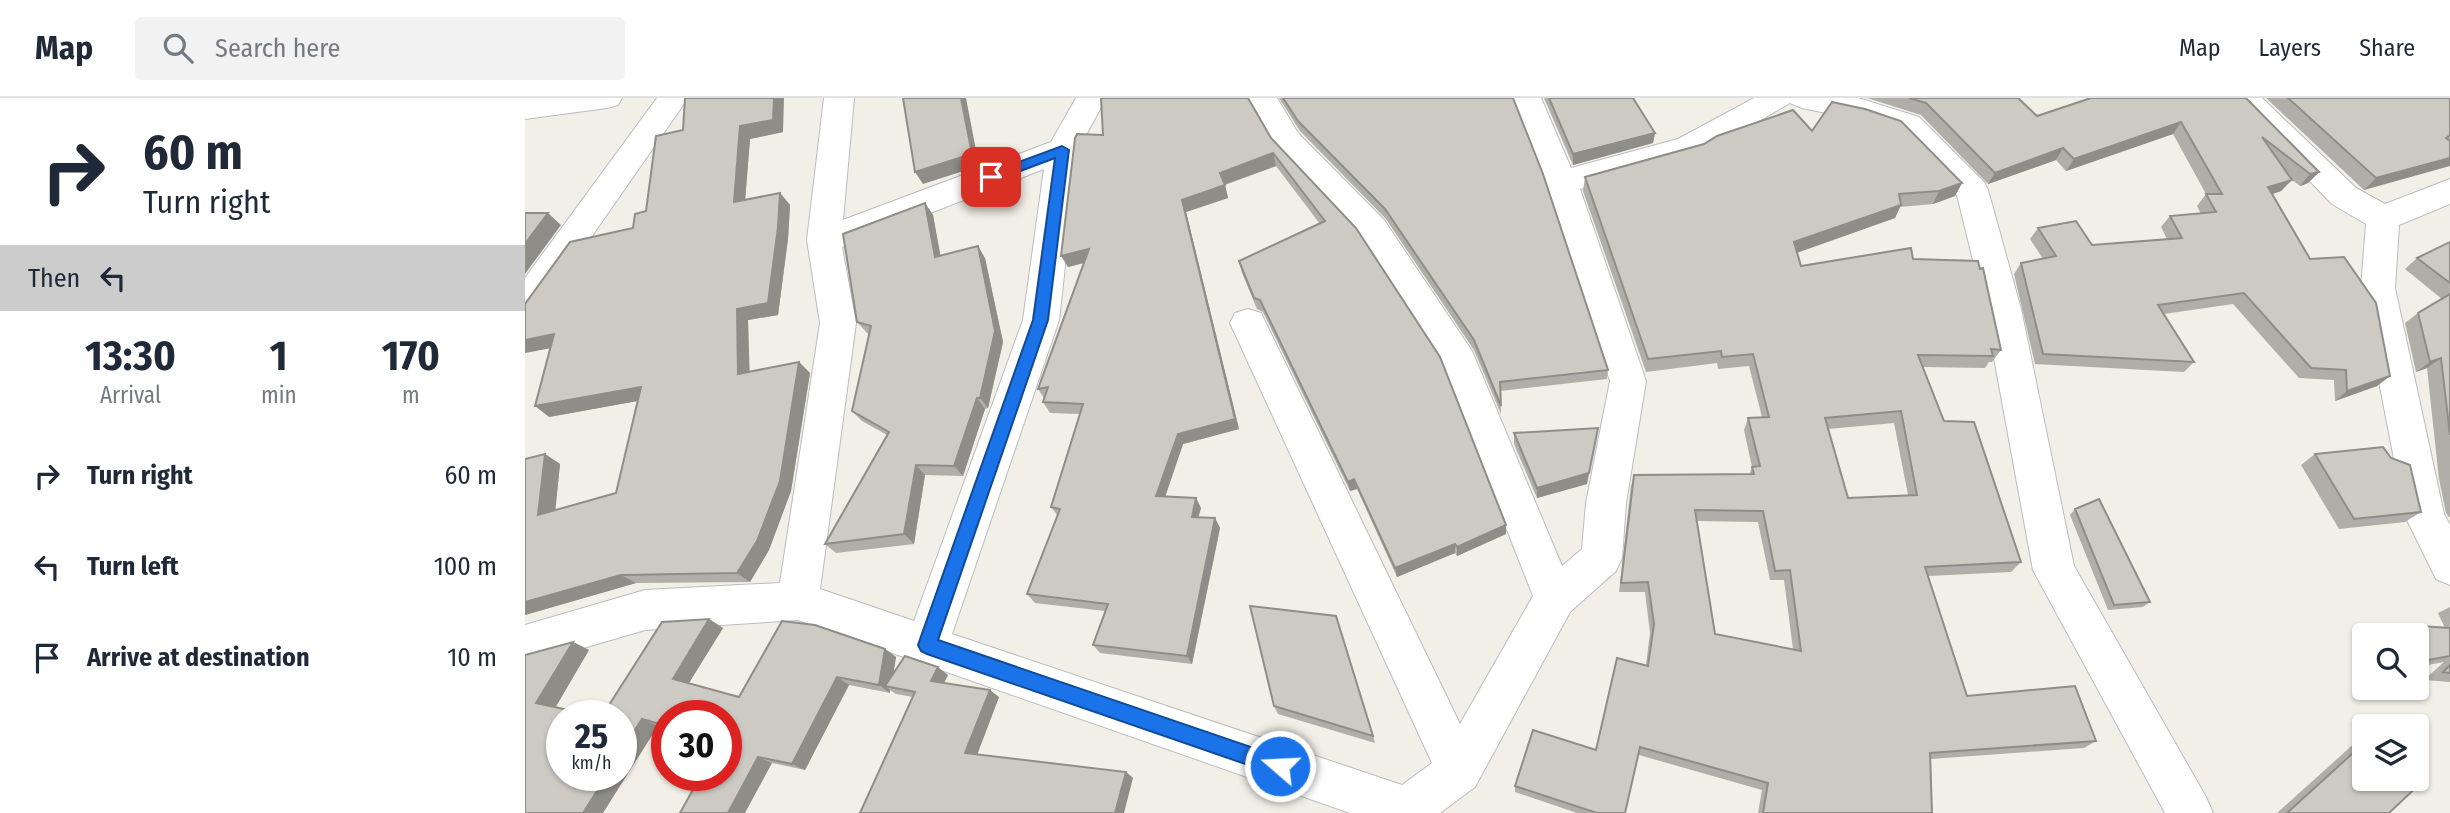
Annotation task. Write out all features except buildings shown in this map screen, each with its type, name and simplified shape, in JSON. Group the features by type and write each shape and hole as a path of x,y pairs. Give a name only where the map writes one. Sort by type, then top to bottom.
{"street":[{"path":"525,108 607,98"},
{"path":"525,305 673,98"},
{"path":"798,600 838,323 824,240 839,98"},
{"path":"927,645 1041,320 1062,150 1091,98"},
{"path":"1262,98 1287,141 1372,229 1459,361 1555,598"},
{"path":"525,645 645,610 798,600 1411,811 1459,771 1555,598 1602,558 1606,503 1628,381 1561,183 1526,98"},
{"path":"1561,183 1689,147 1778,98"},
{"path":"1802,98 1869,104 1908,125 1972,190 2003,309 2054,570 2190,813"},
{"path":"2244,98 2344,196 2383,218"},
{"path":"824,240 1062,150"},
{"path":"2383,218 2450,191"},
{"path":"2383,218 2378,288 2425,516 2450,566"},
{"path":"1248,323 1459,771"}],"route":[{"path":"991,177 1062,150 1041,320 927,645 1280,766"}]}
